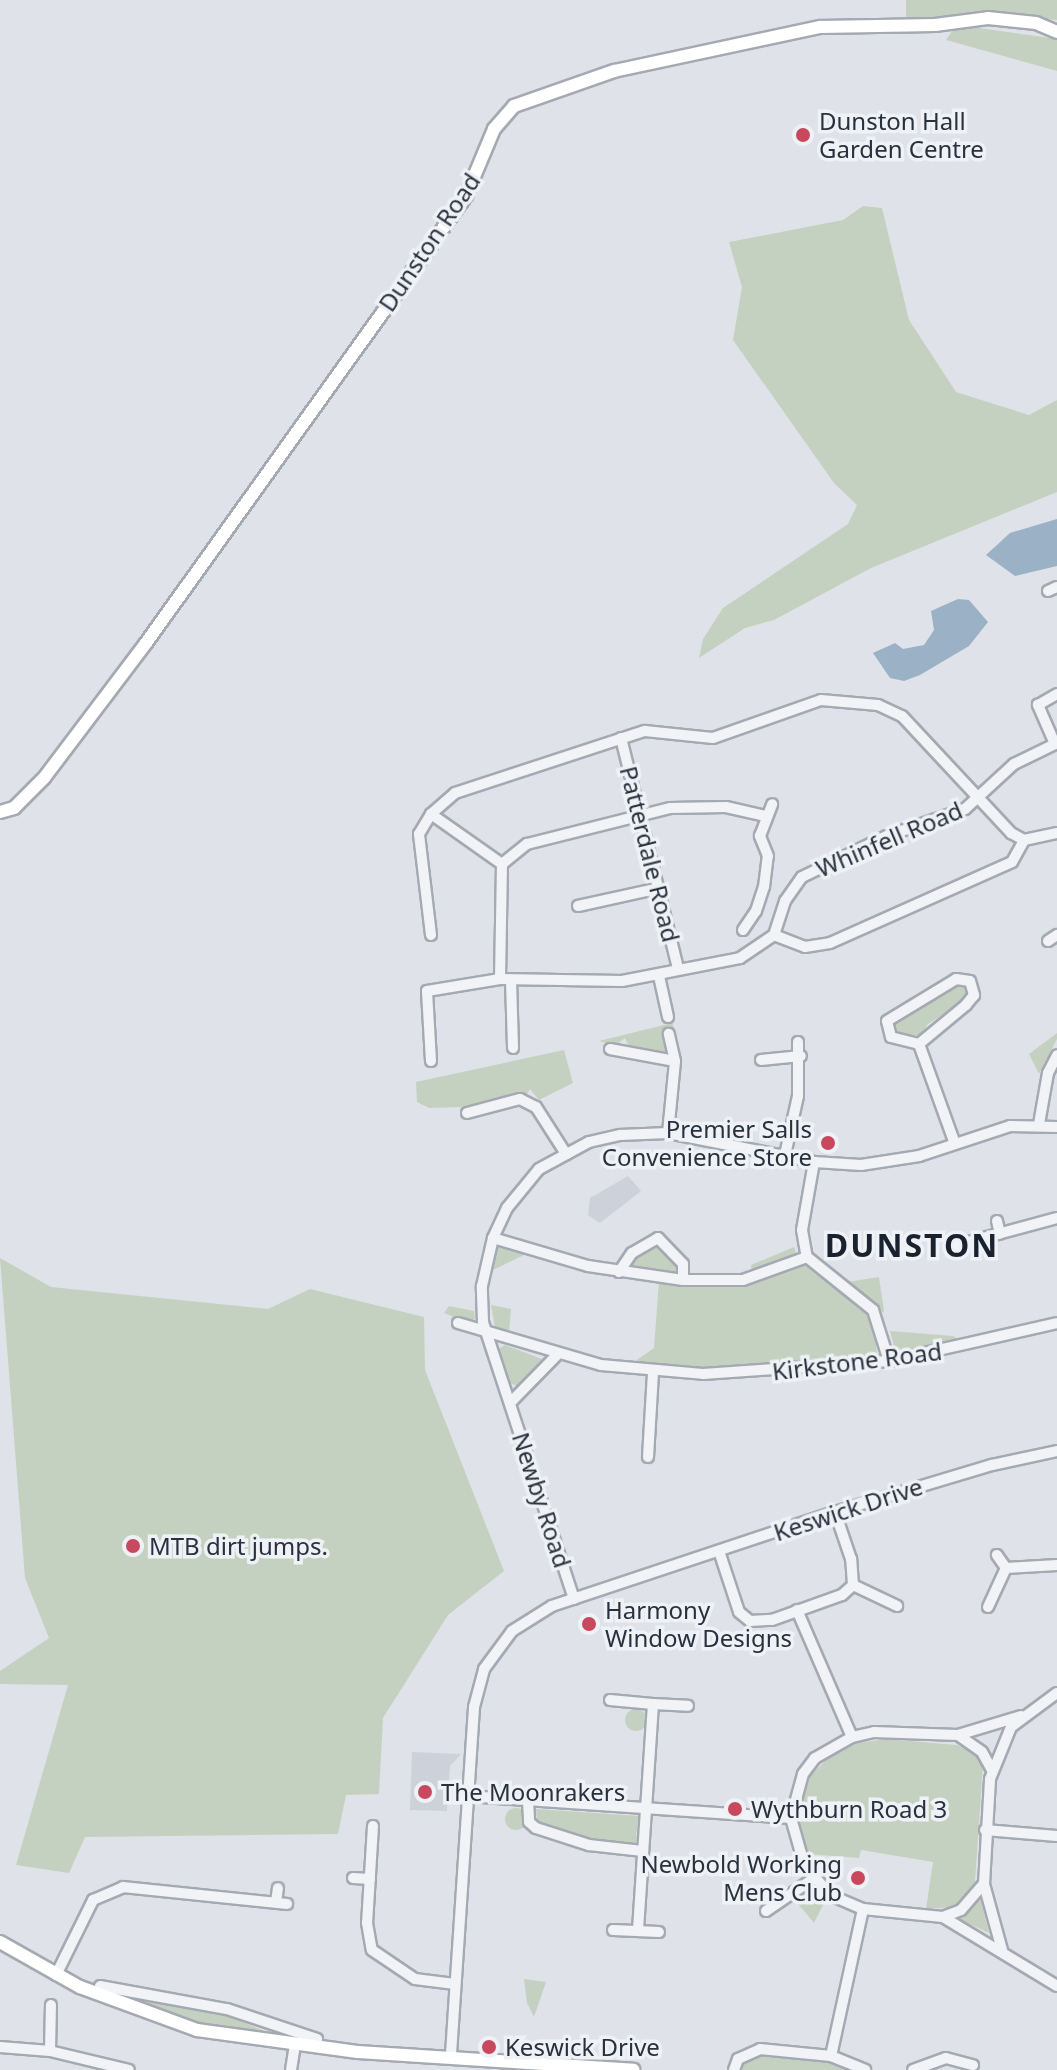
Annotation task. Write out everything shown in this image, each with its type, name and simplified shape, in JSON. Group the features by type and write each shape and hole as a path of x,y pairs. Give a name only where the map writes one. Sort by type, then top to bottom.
{"main road":[{"name":"Dunston Road","path":"0,812 14,808 44,778 146,643 466,196 494,129 514,106 614,71 820,27 935,25 988,18 1036,23 1057,32"},
{"path":"0,1942 56,1975 197,2030 295,2045 451,2054 527,2065 633,2070"}],"street":[{"name":"Whinfell Road","path":"774,935 785,901 802,877 887,836 945,819 979,797 1014,764 1056,744 1038,705 1057,694"},
{"path":"431,935 419,834 443,801 470,786 645,731 713,738 821,700 862,702 892,711 915,726 979,797 1024,840"},
{"name":"Patterdale Road","path":"621,738 643,814 678,969"},
{"path":"743,930 756,911 764,887 768,856 760,836 772,804"},
{"path":"502,864 539,839 643,814 703,805 766,816"},
{"path":"431,814 502,864"},
{"path":"431,1061 427,991 506,979 578,982 659,976 678,969 740,958 774,935 794,946 830,943 1012,862 1024,840 1057,833"},
{"path":"502,864 506,979 513,1048"},
{"path":"578,906 659,888"},
{"path":"659,976 668,1017"},
{"path":"956,979 970,981 974,995 966,1005 919,1044 891,1037 887,1021 956,979"},
{"path":"668,1133 675,1061 669,1034"},
{"path":"785,1155 801,1056 798,1042"},
{"path":"919,1044 955,1144"},
{"path":"610,1049 675,1061"},
{"path":"1039,1124 1048,1073 1057,1055"},
{"path":"761,1060 801,1056"},
{"path":"467,1113 520,1099 536,1107 566,1154"},
{"name":"Newby Road","path":"574,1599 486,1333 482,1286 493,1238 520,1188 539,1169 566,1154 620,1135 668,1133 814,1162 879,1164 1002,1128 1039,1124 1057,1127"},
{"path":"814,1162 802,1230 807,1257 873,1310 889,1361"},
{"path":"957,1245 1057,1218"},
{"path":"997,1221 1000,1234"},
{"path":"493,1238 619,1272 683,1280 743,1280 807,1257"},
{"path":"619,1272 632,1253 658,1238 683,1264 683,1280"},
{"name":"Kirkstone Road","path":"458,1323 557,1355 653,1373 776,1372 889,1361 1057,1323"},
{"name":"Newby Road","path":"511,1402 557,1355"},
{"path":"648,1457 653,1373"},
{"name":"Keswick Drive","path":"451,2054 474,1707 484,1669 512,1631 531,1616 574,1599 835,1512 992,1465 1057,1451"},
{"path":"719,1551 739,1612 760,1621 842,1595 853,1585 855,1574 835,1512"},
{"path":"997,1555 1006,1568"},
{"path":"1006,1568 1057,1565"},
{"path":"988,1607 1006,1568"},
{"path":"853,1585 897,1606"},
{"path":"797,1610 852,1737"},
{"path":"1057,1693 1021,1716 958,1735 874,1732 852,1737 815,1758 803,1774 791,1818 797,1851 813,1879 830,1895 863,1909 943,1917 1002,1950 1036,1978 1057,1986"},
{"path":"610,1700 688,1706"},
{"path":"638,1929 653,1704"},
{"path":"1002,1950 984,1884 985,1830 992,1770 1000,1743 1021,1716"},
{"path":"958,1735 982,1752 992,1770"},
{"path":"467,1796 791,1818"},
{"path":"528,1800 529,1822 536,1828 589,1845 643,1851"},
{"path":"373,1826 367,1923 372,1950 415,1979 455,1984"},
{"path":"985,1830 1057,1836"},
{"path":"353,1878 370,1879"},
{"path":"766,1911 813,1879"},
{"path":"943,1917 961,1910 984,1884"},
{"path":"56,1975 93,1900 123,1887 281,1903 278,1888"},
{"path":"831,2056 863,1909"},
{"path":"613,1930 659,1932"},
{"path":"100,1986 227,2009 317,2039"},
{"path":"50,2051 51,2005"},
{"path":"291,2070 295,2045"},
{"path":"0,2047 50,2051 129,2070 140,2060"},
{"path":"734,2070 738,2059 760,2049 831,2056 865,2070"},
{"path":"913,2070 946,2058 973,2065"}],"shaded area":[{"path":"628,1176 641,1191 600,1223 588,1215 590,1198"},
{"path":"412,1752 461,1754 450,1766 447,1811 410,1810"}],"green space":[{"path":"906,0 1057,0 1057,20 993,15 906,18"},
{"path":"973,27 1057,39 1057,71 946,40 952,31"},
{"path":"863,206 882,208 909,320 956,392 1029,415 1057,400 1057,492 871,568 774,620 745,628 699,658 703,639 723,608 848,524 857,505 834,483 733,340 742,287 729,242 843,220"},
{"path":"955,984 965,984 968,989 961,1003 928,1024 921,1035 895,1035 893,1021"},
{"path":"672,1023 674,1028 663,1033 668,1051 664,1055 629,1047 625,1038 616,1045 599,1041"},
{"path":"1057,1033 1057,1039 1039,1074 1029,1054"},
{"path":"564,1050 573,1083 539,1100 530,1089 526,1096 461,1107 429,1108 417,1102 416,1082"},
{"path":"653,1244 676,1262 676,1274 627,1267"},
{"path":"500,1245 526,1254 493,1270"},
{"path":"794,1247 797,1256 752,1272 751,1265"},
{"path":"0,1258 51,1287 268,1309 310,1289 424,1317 425,1370 504,1571 448,1615 383,1718 379,1794 346,1795 338,1834 85,1837 69,1873 16,1865 68,1685 0,1684 0,1671 49,1638 25,1578"},
{"path":"804,1265 866,1313 874,1323 877,1356 702,1369 634,1362 654,1348 659,1281 746,1284"},
{"path":"879,1277 884,1311 883,1313 847,1282"},
{"path":"491,1305 511,1309 509,1333 495,1328"},
{"path":"449,1306 474,1311 475,1319 466,1322 444,1313"},
{"path":"890,1331 953,1336 959,1340 896,1353"},
{"path":"505,1345 542,1359 517,1386 508,1382 497,1350"},
{"path":"636,1709 644,1712 647,1720 644,1728 636,1731 628,1728 625,1720 628,1712"},
{"path":"886,1739 957,1745 975,1752 983,1764 975,1882 969,1896 955,1907 926,1909 933,1862 861,1850 859,1858 806,1854 796,1820 811,1775 831,1755 858,1743"},
{"path":"516,1808 524,1811 527,1819 524,1827 516,1830 508,1827 505,1819 508,1811"},
{"path":"536,1809 639,1816 636,1835 640,1839 632,1846 591,1841 537,1823"},
{"path":"808,1891 825,1901 814,1923 794,1899"},
{"path":"980,1898 989,1933 957,1918"},
{"path":"524,1979 546,1982 534,2017 527,2003"},
{"path":"139,1998 205,2007 277,2036 192,2023 134,2002"},
{"path":"768,2054 816,2058 851,2070 737,2070 747,2059"}],"water":[{"path":"1057,519 1057,566 1015,576 986,555 1010,533"},
{"path":"958,599 969,600 988,622 969,646 920,675 904,681 890,678 873,653 895,643 903,649 924,645 934,630 931,611"}],"place":[{"name":"Dunston Hall Garden Centre","path":"803,135"},
{"name":"Premier Salls Convenience Store","path":"828,1143"},
{"name":"MTB dirt jumps.","path":"133,1546"},
{"name":"Harmony Window Designs","path":"589,1624"},
{"name":"The Moonrakers","path":"425,1792"},
{"name":"Wythburn Road 3","path":"735,1809"},
{"name":"Newbold Working Mens Club","path":"858,1878"},
{"name":"Keswick Drive","path":"489,2047"}],"district":[{"name":"DUNSTON","path":"912,1245"}]}
